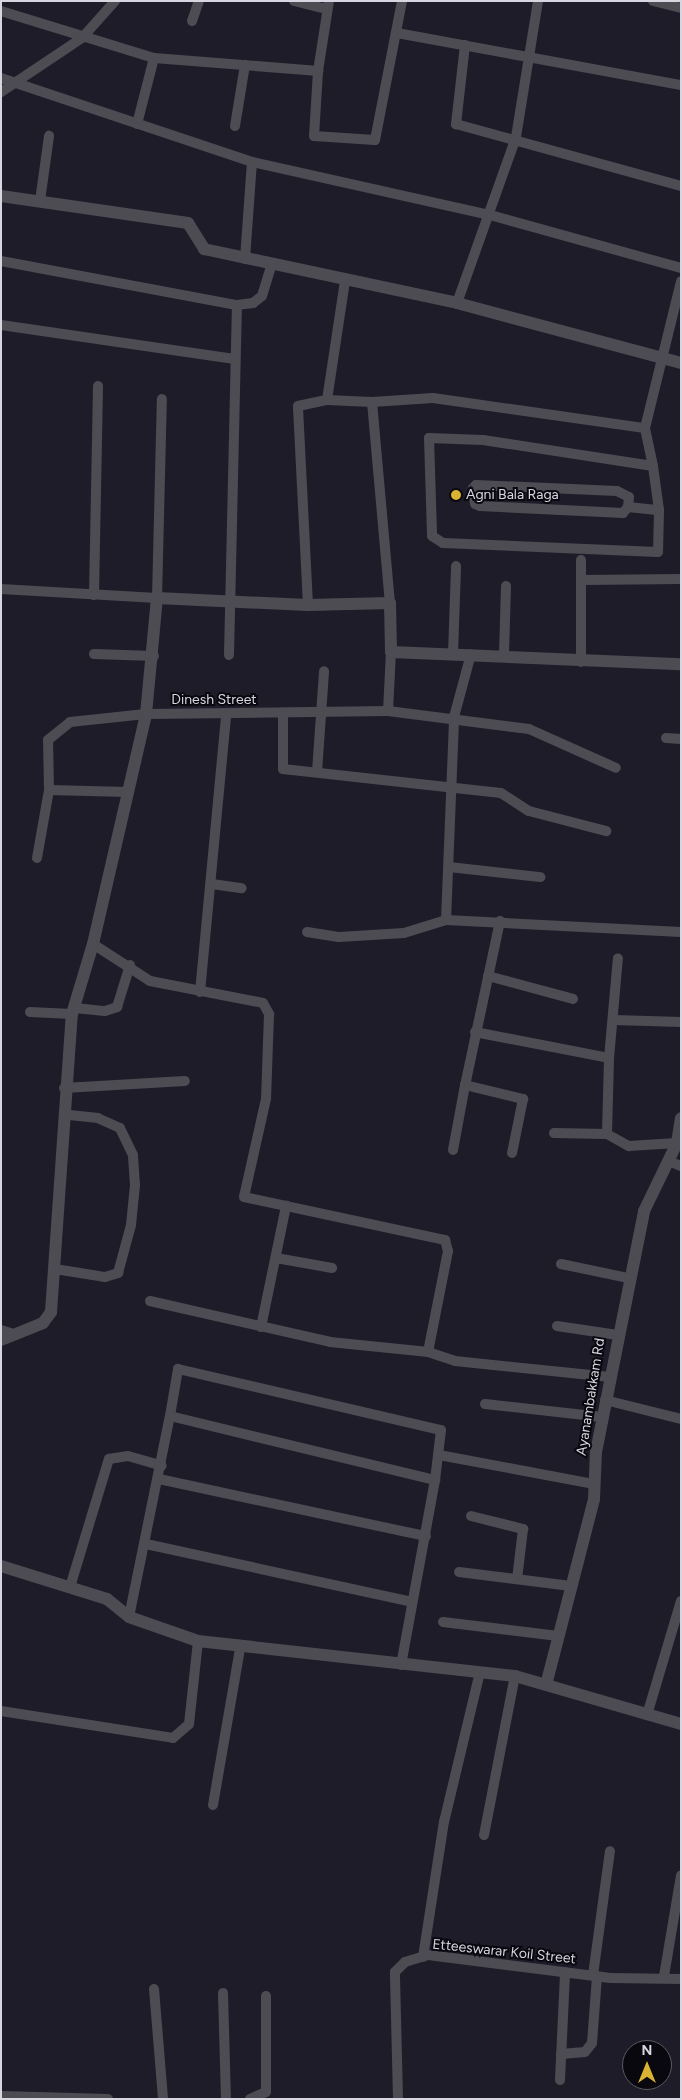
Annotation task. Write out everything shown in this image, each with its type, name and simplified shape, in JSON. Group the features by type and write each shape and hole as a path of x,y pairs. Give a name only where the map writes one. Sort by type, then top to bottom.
{"street":[{"path":"1,92 82,38 115,1"},
{"path":"192,21 199,1"},
{"path":"294,1 328,5 318,71 314,136 375,140 402,1"},
{"path":"457,302 490,215 516,137 538,1"},
{"path":"653,1 681,8"},
{"path":"1,11 82,38 154,58 318,71"},
{"path":"396,33 681,85"},
{"path":"465,45 454,122 516,137 681,186"},
{"path":"136,124 154,58"},
{"path":"235,126 244,65"},
{"path":"1,78 252,162 490,215 681,268"},
{"path":"40,201 49,136"},
{"path":"244,258 252,162"},
{"path":"1,196 188,223 204,249 457,302 681,363"},
{"path":"1,261 237,305 253,303 262,296 272,264"},
{"path":"327,400 345,280"},
{"path":"653,466 483,440 429,438 432,536 443,543 658,552 659,510 653,466 645,428 681,281"},
{"path":"229,655 237,305"},
{"path":"1,325 235,359"},
{"path":"94,595 98,386"},
{"path":"308,605 298,406 327,400 372,402 433,398 645,428"},
{"path":"5,1334 29,1331 47,1318 55,1269 67,1115 64,1088 74,1011 93,944 146,714 154,656 162,399"},
{"path":"372,402 390,603 391,652 388,711"},
{"path":"476,485 616,491 629,497 628,507 623,513 480,506 474,504 473,488 476,485"},
{"path":"628,507 659,510"},
{"path":"581,662 582,560"},
{"path":"454,654 456,566"},
{"path":"581,580 681,579"},
{"path":"504,654 506,586"},
{"path":"1,589 308,605 390,603"},
{"path":"391,652 504,654 581,662 681,664"},
{"path":"94,654 154,656"},
{"path":"446,920 449,867 448,784 454,717 470,654"},
{"path":"317,772 324,671"},
{"name":"Dinesh Street","path":"49,790 48,740 70,722 146,714 226,715 388,711 454,717 529,729 616,768"},
{"path":"283,713 283,769 448,784 501,792 529,811 606,831"},
{"path":"200,992 212,884 226,715"},
{"path":"666,738 681,738"},
{"path":"38,858 49,790 128,792"},
{"path":"449,867 540,877"},
{"path":"212,884 242,888"},
{"path":"307,932 339,936 404,934 446,920 500,921 681,932"},
{"path":"453,1150 475,1032 500,921"},
{"path":"93,944 130,966 150,981 263,1003 269,1014 266,1098 244,1197 444,1240 448,1251 428,1352"},
{"path":"607,1134 609,1058 614,1020 618,958"},
{"path":"30,1012 105,1011 117,1007 130,966"},
{"path":"488,976 573,999"},
{"path":"614,1020 681,1022"},
{"path":"475,1032 609,1058"},
{"path":"64,1088 185,1081"},
{"path":"465,1085 523,1100 512,1153"},
{"path":"55,1269 113,1278 118,1274 131,1225 135,1185 133,1155 120,1128 98,1118 67,1115"},
{"name":"Ayanambakkam Rd","path":"546,1685 594,1484 602,1417 628,1278 644,1211 677,1143 681,1118"},
{"path":"554,1133 607,1134 629,1146 677,1143"},
{"path":"669,1161 681,1166"},
{"path":"261,1328 286,1206"},
{"path":"276,1258 332,1268"},
{"path":"561,1264 628,1278"},
{"path":"150,1301 261,1328 330,1342 428,1352 455,1361 610,1377"},
{"path":"558,1326 617,1335"},
{"path":"129,1617 162,1466 178,1369 441,1430 439,1455 426,1536 411,1602 400,1665"},
{"path":"605,1400 681,1419"},
{"path":"485,1404 602,1417"},
{"path":"170,1416 434,1480"},
{"path":"439,1455 594,1484"},
{"path":"70,1587 109,1458 128,1456 162,1466"},
{"path":"159,1479 426,1536"},
{"path":"471,1516 523,1529 517,1579"},
{"path":"146,1544 411,1602"},
{"path":"1,1566 107,1600 129,1617 198,1641 240,1649 515,1676 681,1724"},
{"path":"459,1572 571,1586"},
{"path":"647,1715 681,1601"},
{"path":"443,1622 558,1636"},
{"path":"1,1711 173,1738 189,1724 198,1641"},
{"path":"213,1805 240,1649"},
{"path":"423,1957 444,1822 480,1672"},
{"path":"484,1835 515,1676"},
{"path":"561,2054 585,2052 592,2043 595,1976 610,1852"},
{"path":"664,1976 678,1909 681,1875"},
{"name":"Etteeswarar Koil Street","path":"398,2099 396,1972 405,1962 423,1957 595,1976 664,1976 681,1979"},
{"path":"560,2080 565,1972"},
{"path":"154,1989 163,2099"},
{"path":"223,1993 226,2099"},
{"path":"250,2099 266,2092 266,1996"},
{"path":"1,2096 108,2099"}],"place":[{"name":"Agni Bala Raga","path":"456,495"}]}
